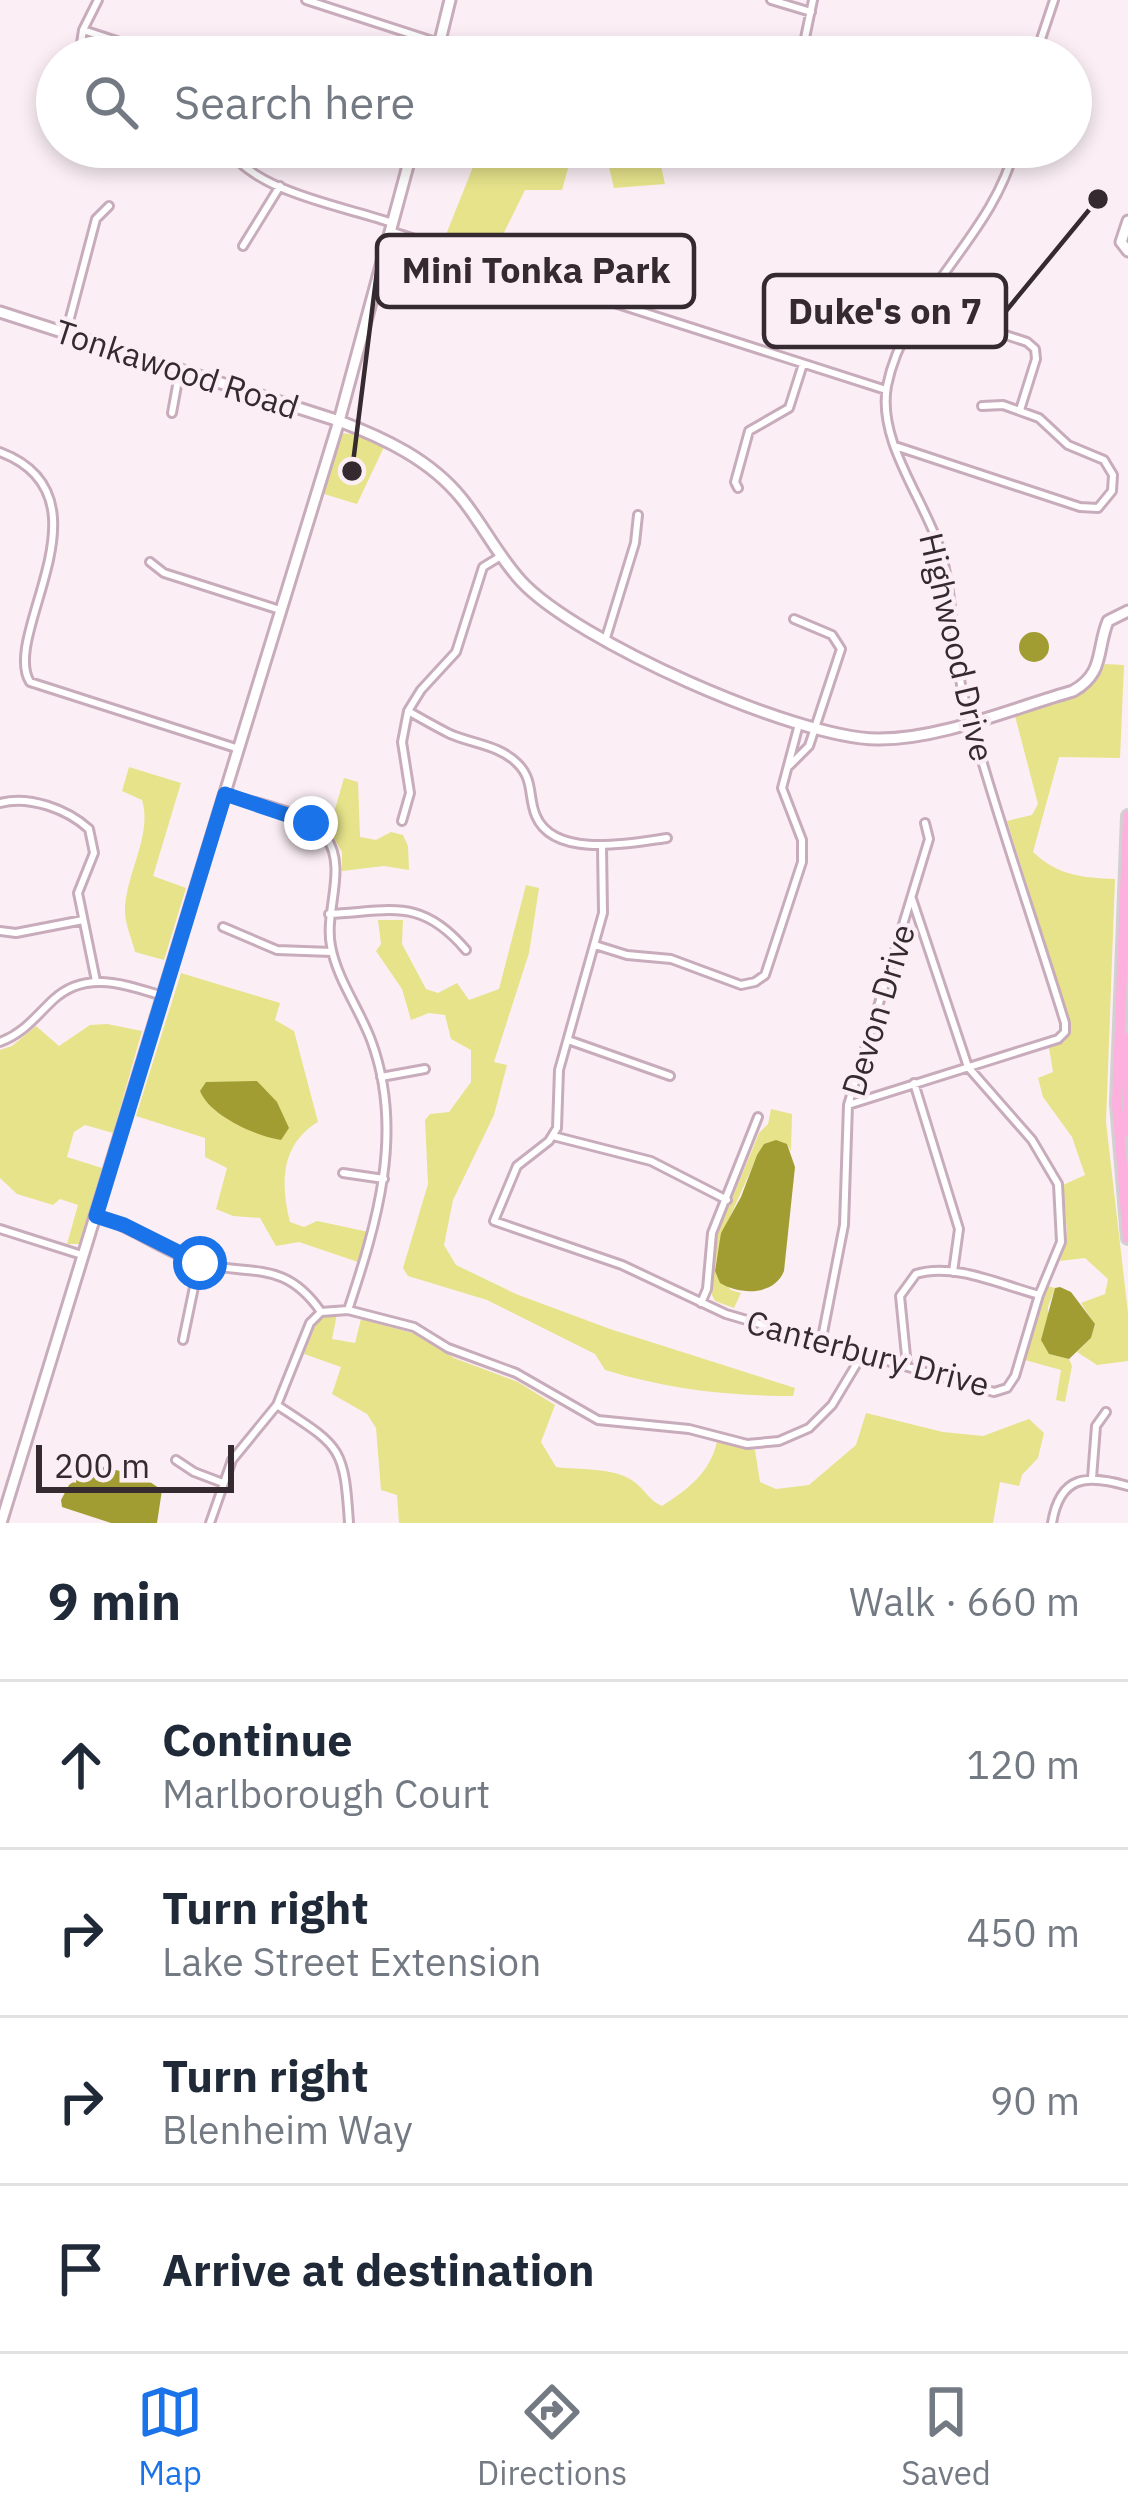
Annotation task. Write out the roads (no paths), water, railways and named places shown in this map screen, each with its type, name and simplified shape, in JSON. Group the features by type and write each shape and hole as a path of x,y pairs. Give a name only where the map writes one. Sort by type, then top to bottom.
{"main road":[{"path":"1128,816 1117,1104 1128,1238"},
{"path":"1128,1038 1128,1132"}],"street":[{"path":"82,36 98,0"},
{"path":"305,0 415,36"},
{"path":"441,36 451,0"},
{"path":"771,0 811,12"},
{"path":"806,36 814,0"},
{"path":"1042,36 1054,0"},
{"path":"83,30 101,36"},
{"path":"248,168 280,186 391,227 886,390 903,342 1007,168"},
{"path":"1,1523 339,421 407,168"},
{"path":"243,247 280,186"},
{"path":"65,333 96,219 109,206"},
{"path":"1128,221 1121,242 1128,251"},
{"path":"934,293 966,322 1027,342 1035,349 1020,410"},
{"name":"Tonkawood Road","path":"0,312 388,441 459,495 501,556 564,618 605,641 799,724 853,737 918,735 1085,683 1099,664 1108,621 1128,611"},
{"path":"738,488 735,482 749,431 789,408 803,364"},
{"path":"172,413 180,369"},
{"name":"Highwood Drive","path":"886,390 896,446 940,551 970,721 1065,1032 1058,1039 968,1066"},
{"path":"896,446 1080,507 1098,508 1112,491 1108,465 1068,445 1040,418 996,404 982,406"},
{"path":"0,452 34,475 42,498 40,522"},
{"path":"605,641 631,557 638,515"},
{"path":"402,821 410,793 402,736 408,711 456,652 483,567 501,556"},
{"path":"150,562 164,573 280,610"},
{"path":"787,768 807,751 842,649 832,635 794,619"},
{"path":"14,671 30,682 239,749"},
{"path":"408,711 452,735 506,754 528,778 541,826 556,836 602,846 667,838"},
{"path":"595,945 626,955 681,962 740,985 760,980 772,963 802,862 802,840 783,794 799,724"},
{"path":"225,794 299,818 327,838 336,864 329,914 332,952 381,1077 384,1178 379,1213 348,1310"},
{"path":"0,803 36,802 89,829 94,853 78,893 96,981"},
{"name":"Devon Drive","path":"821,1343 844,1225 848,1105 929,839 925,823"},
{"path":"602,846 603,913 559,1070 553,1136 651,1161 727,1200"},
{"name":"Canterbury Drive","path":"553,1136 517,1166 494,1221 622,1265 700,1303 988,1392 1001,1391 1015,1376 1063,1233 1058,1184 1032,1140 968,1066 912,899"},
{"path":"329,914 416,912 442,924 466,950"},
{"path":"0,931 16,933 83,920"},
{"path":"223,927 277,950 332,952"},
{"path":"0,1042 27,1028 58,995 96,981 163,996"},
{"path":"568,1040 670,1076"},
{"path":"848,1105 968,1066"},
{"path":"381,1077 425,1069"},
{"path":"914,1083 959,1228 953,1272"},
{"path":"700,1303 706,1289 708,1247 758,1117"},
{"path":"343,1173 384,1178"},
{"path":"96,1216 200,1263 287,1279 304,1290 321,1312"},
{"path":"0,1228 82,1255"},
{"path":"183,1340 200,1263"},
{"path":"907,1368 900,1313 903,1288 916,1274 953,1272 1039,1295"},
{"path":"211,1523 236,1452 278,1405 310,1323 321,1312 348,1310 414,1328 448,1348 517,1373 598,1420 688,1429 747,1444 779,1442 809,1428 832,1405 862,1355"},
{"path":"278,1405 338,1450 346,1470 349,1523"},
{"path":"1093,1478 1096,1426 1106,1412"},
{"path":"176,1460 223,1483"},
{"path":"1052,1523 1061,1494 1071,1484 1093,1478 1128,1486"}],"place":[{"name":"Duke's on 7","path":"1098,199"},
{"name":"Mini Tonka Park","path":"352,471"}]}
